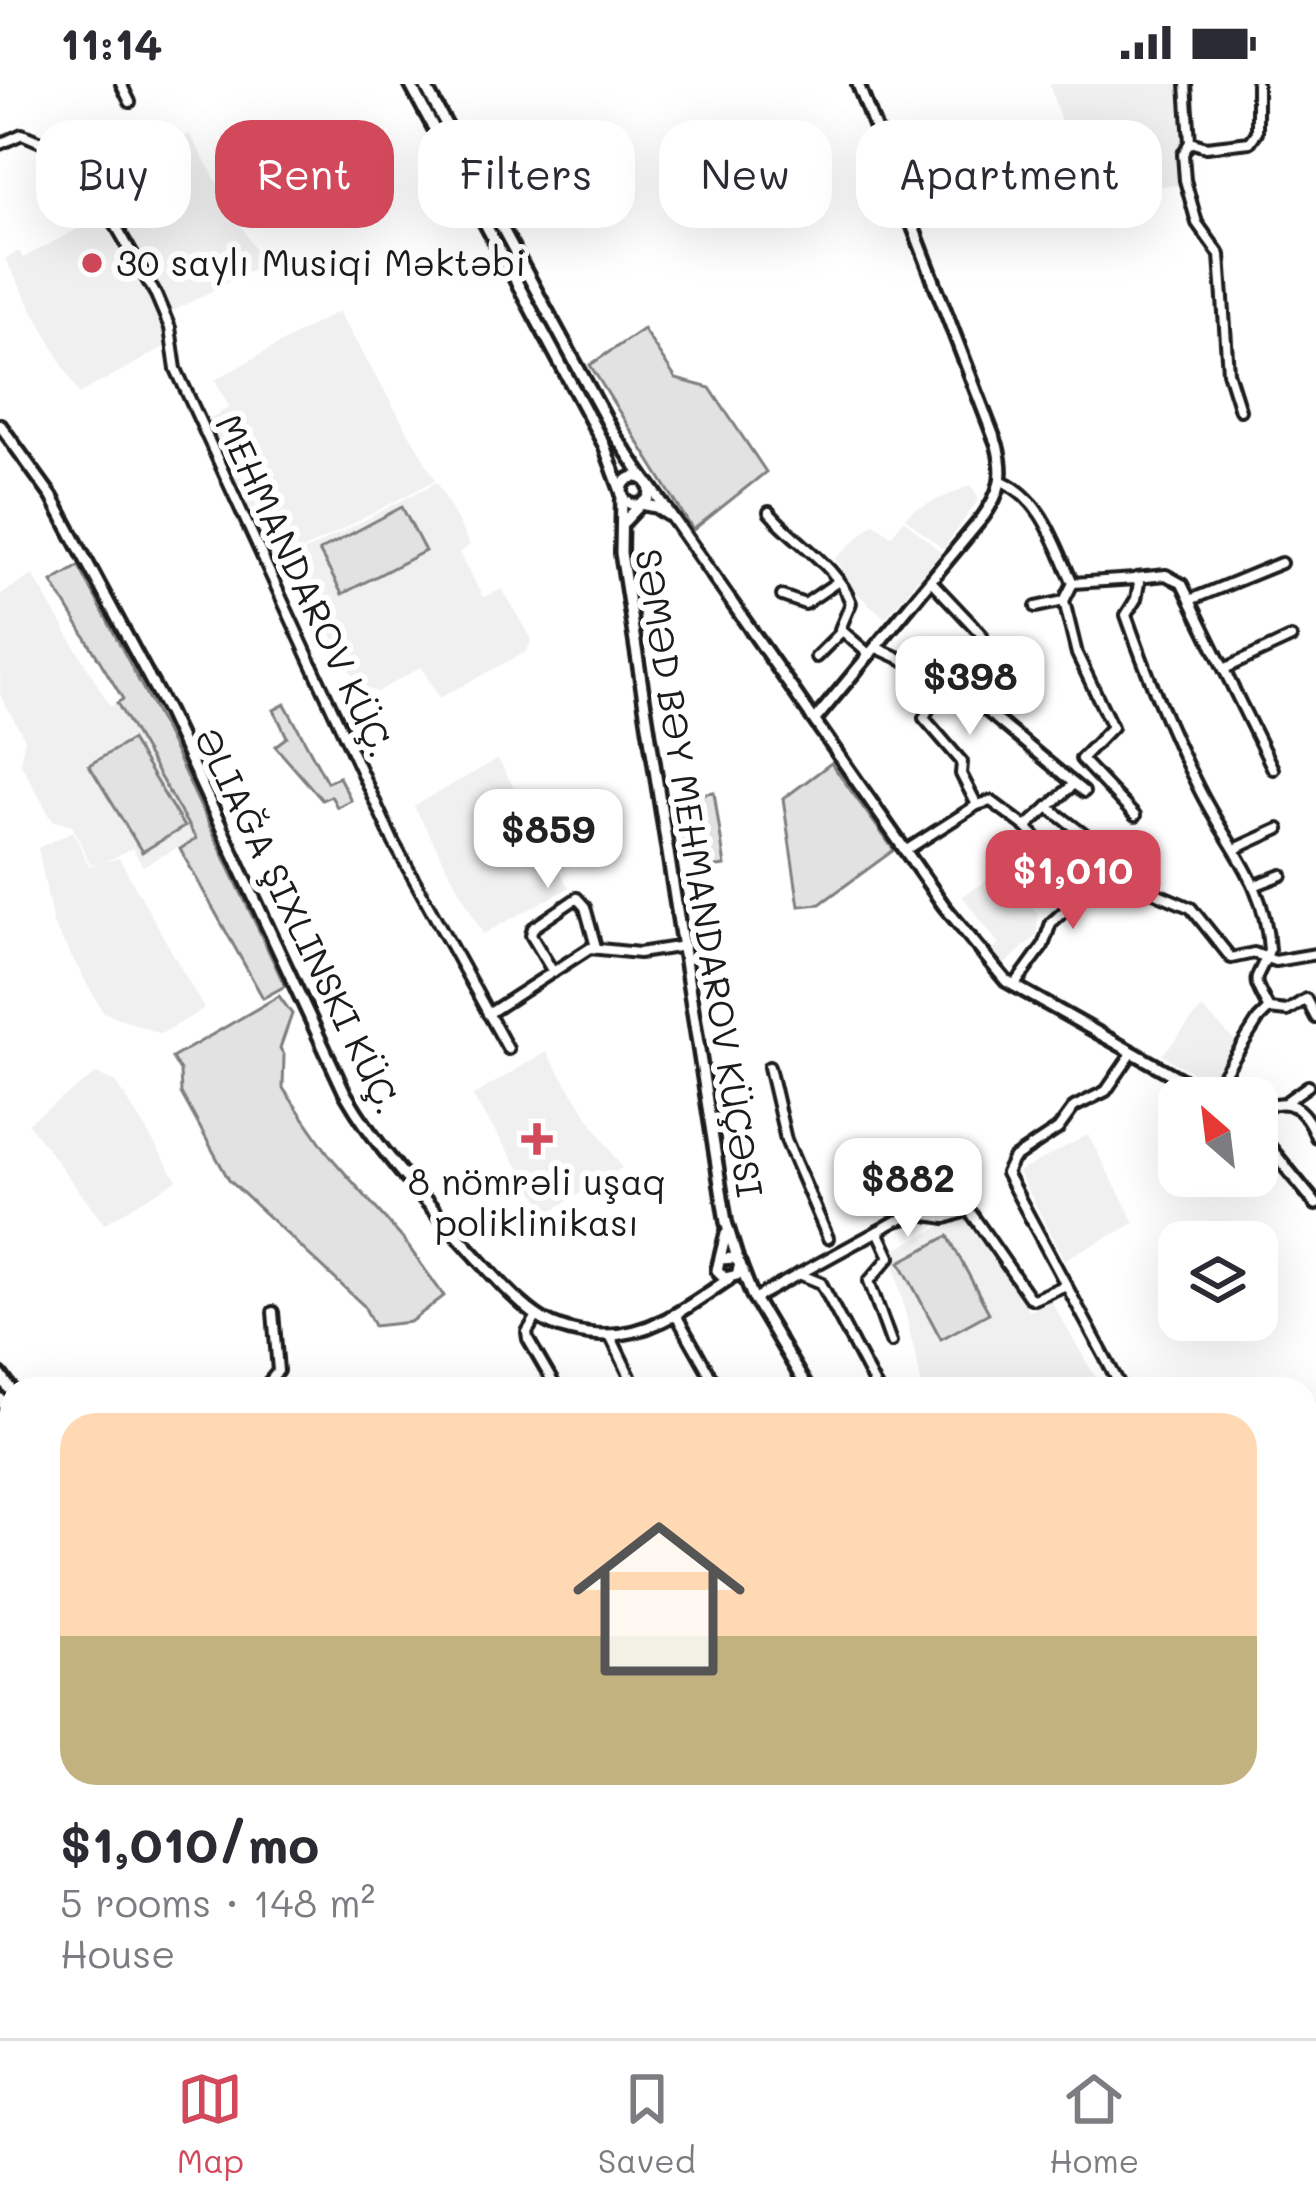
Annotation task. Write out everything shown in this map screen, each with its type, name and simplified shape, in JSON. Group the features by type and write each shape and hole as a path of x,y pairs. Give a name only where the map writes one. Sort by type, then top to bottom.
{"main road":[{"path":"410,84 604,445 622,494 632,505 656,507 677,523"},
{"path":"424,84 604,416 970,941 1014,986 1176,1077"},
{"path":"815,720 983,517 1002,482 997,445 858,84"},
{"path":"0,425 52,496 167,713 337,1076 367,1130 435,1212 537,1316 574,1331 610,1335 643,1329 676,1315 739,1272 739,1263 732,1256 719,1262"},
{"path":"622,494 629,478 647,482"},
{"path":"620,532 629,514 650,494 647,482"},
{"name":"SƏMƏD BƏY MEHMANDAROV KÜÇƏSI","path":"622,494 620,532 727,1222"},
{"path":"1278,1158 1316,1204"},
{"path":"703,1296 719,1262 727,1222"},
{"path":"727,1222 753,1297 801,1377"},
{"path":"719,1262 721,1276 753,1297"}],"street":[{"path":"121,84 130,102"},
{"path":"1186,84 1190,142 1183,154 1185,180 1197,223 1220,255 1228,372 1240,410"},
{"path":"1190,142 1206,147 1250,142 1257,132 1257,84"},
{"name":"MEHMANDAROV KÜÇ.","path":"0,144 22,134 44,143 68,141 156,296 170,328 176,369 335,718 394,843 508,1048"},
{"path":"1002,482 1023,490 1037,508 1073,584"},
{"path":"769,512 824,562 851,603 842,631 874,652 927,671 967,694 1084,791"},
{"path":"1190,600 1281,563"},
{"path":"1073,584 1166,575 1177,579 1273,769"},
{"path":"1135,579 1140,589 1126,615 1169,729 1217,826 1256,885 1269,942 1255,983 1269,1009"},
{"path":"931,581 982,635"},
{"path":"782,596 805,604 837,582"},
{"path":"1073,584 1064,602 1077,655 1112,727 1082,759 1136,816"},
{"path":"1036,608 1064,602"},
{"path":"816,657 842,631"},
{"path":"1224,669 1291,638"},
{"path":"927,671 914,687 928,710 924,718 962,762 961,774 977,805"},
{"path":"1026,827 1074,784"},
{"path":"905,851 977,805 997,802 1071,876"},
{"path":"1048,807 1152,894 1191,908 1231,958 1254,953 1291,960 1316,954"},
{"path":"1235,849 1280,829"},
{"path":"1014,986 1043,946 1052,923 1117,863"},
{"path":"1256,885 1282,875"},
{"path":"553,972 531,935 533,928 577,898 585,907 596,946"},
{"path":"488,1014 596,946 639,953 684,946"},
{"path":"1269,1009 1287,1011 1306,999 1316,1018"},
{"path":"1224,1077 1269,1009"},
{"path":"1116,1377 1009,1181 1008,1165 1058,1129 1074,1107 1106,1091 1132,1053"},
{"path":"769,1067 786,1140 828,1238"},
{"path":"1286,1102 1308,1086"},
{"path":"1278,1102 1302,1109 1316,1137"},
{"path":"753,1297 920,1214 946,1218 969,1210 1029,1297 1066,1285"},
{"path":"878,1231 890,1256 868,1281 891,1342"},
{"path":"798,1274 821,1283 871,1377"},
{"path":"273,1312 278,1371 273,1377"},
{"path":"676,1315 711,1377"},
{"path":"537,1316 528,1339 549,1377"},
{"path":"610,1335 630,1377"}],"shaded area":[{"path":"1049,84 1180,84 1185,111 1184,137 1175,160 1179,185 1162,186 1162,120 1061,120"},
{"path":"191,136 215,179 215,228 243,228 263,264 171,312 127,228 191,228"},
{"path":"80,228 111,228 164,325 163,348 79,394 5,259 19,251 23,258"},
{"path":"338,311 436,480 291,556 266,503 247,511 206,421 229,407 215,380"},
{"path":"643,329 676,379 710,388 766,472 693,530 590,365"},
{"path":"437,482 470,545 459,553 483,597 502,589 530,644 526,652 439,698 421,667 377,692 361,692 292,558"},
{"path":"971,485 979,499 943,549 905,518 912,511"},
{"path":"402,507 425,551 342,594 319,551"},
{"path":"904,520 941,552 885,618 836,575 842,567 835,559 874,523 891,536"},
{"path":"79,566 163,727 285,986 263,998 180,849 196,839 117,703 123,699 52,582"},
{"path":"33,575 110,706 116,704 194,839 143,866 132,848 103,863 90,864 72,825 52,820 20,762 25,739 0,695 0,595"},
{"path":"285,704 327,782 339,777 351,800 337,807 331,796 322,800 275,746 287,737 274,710"},
{"path":"131,740 184,827 142,852 89,765"},
{"path":"498,759 569,888 483,934 414,806"},
{"path":"831,763 894,850 820,904 799,906 783,799"},
{"path":"714,792 725,866 703,869 701,860 687,862 676,797"},
{"path":"73,831 89,866 119,858 204,1009 161,1034 103,1012 53,924 38,848"},
{"path":"1003,871 1038,914 1037,935 1004,965 991,952 999,944 962,896"},
{"path":"279,996 292,1014 280,1048 283,1088 330,1156 403,1239 444,1296 410,1322 374,1326 364,1306 229,1180 181,1093 180,1071 172,1058"},
{"path":"1202,1008 1236,1042 1215,1077 1200,1077 1162,1055"},
{"path":"546,1052 622,1168 548,1213 472,1096"},
{"path":"96,1074 116,1082 177,1180 104,1224 28,1123"},
{"path":"1088,1135 1135,1223 1065,1259 1018,1172"},
{"path":"967,1214 1029,1311 1050,1299 1095,1377 920,1377 891,1251"},
{"path":"948,1236 989,1313 941,1339 900,1262"}],"place":[{"name":"30 saylı Musiqi Məktəbi","path":"92,263"},
{"name":"8 nömrəli uşaq poliklinikası","path":"537,1139"}]}
